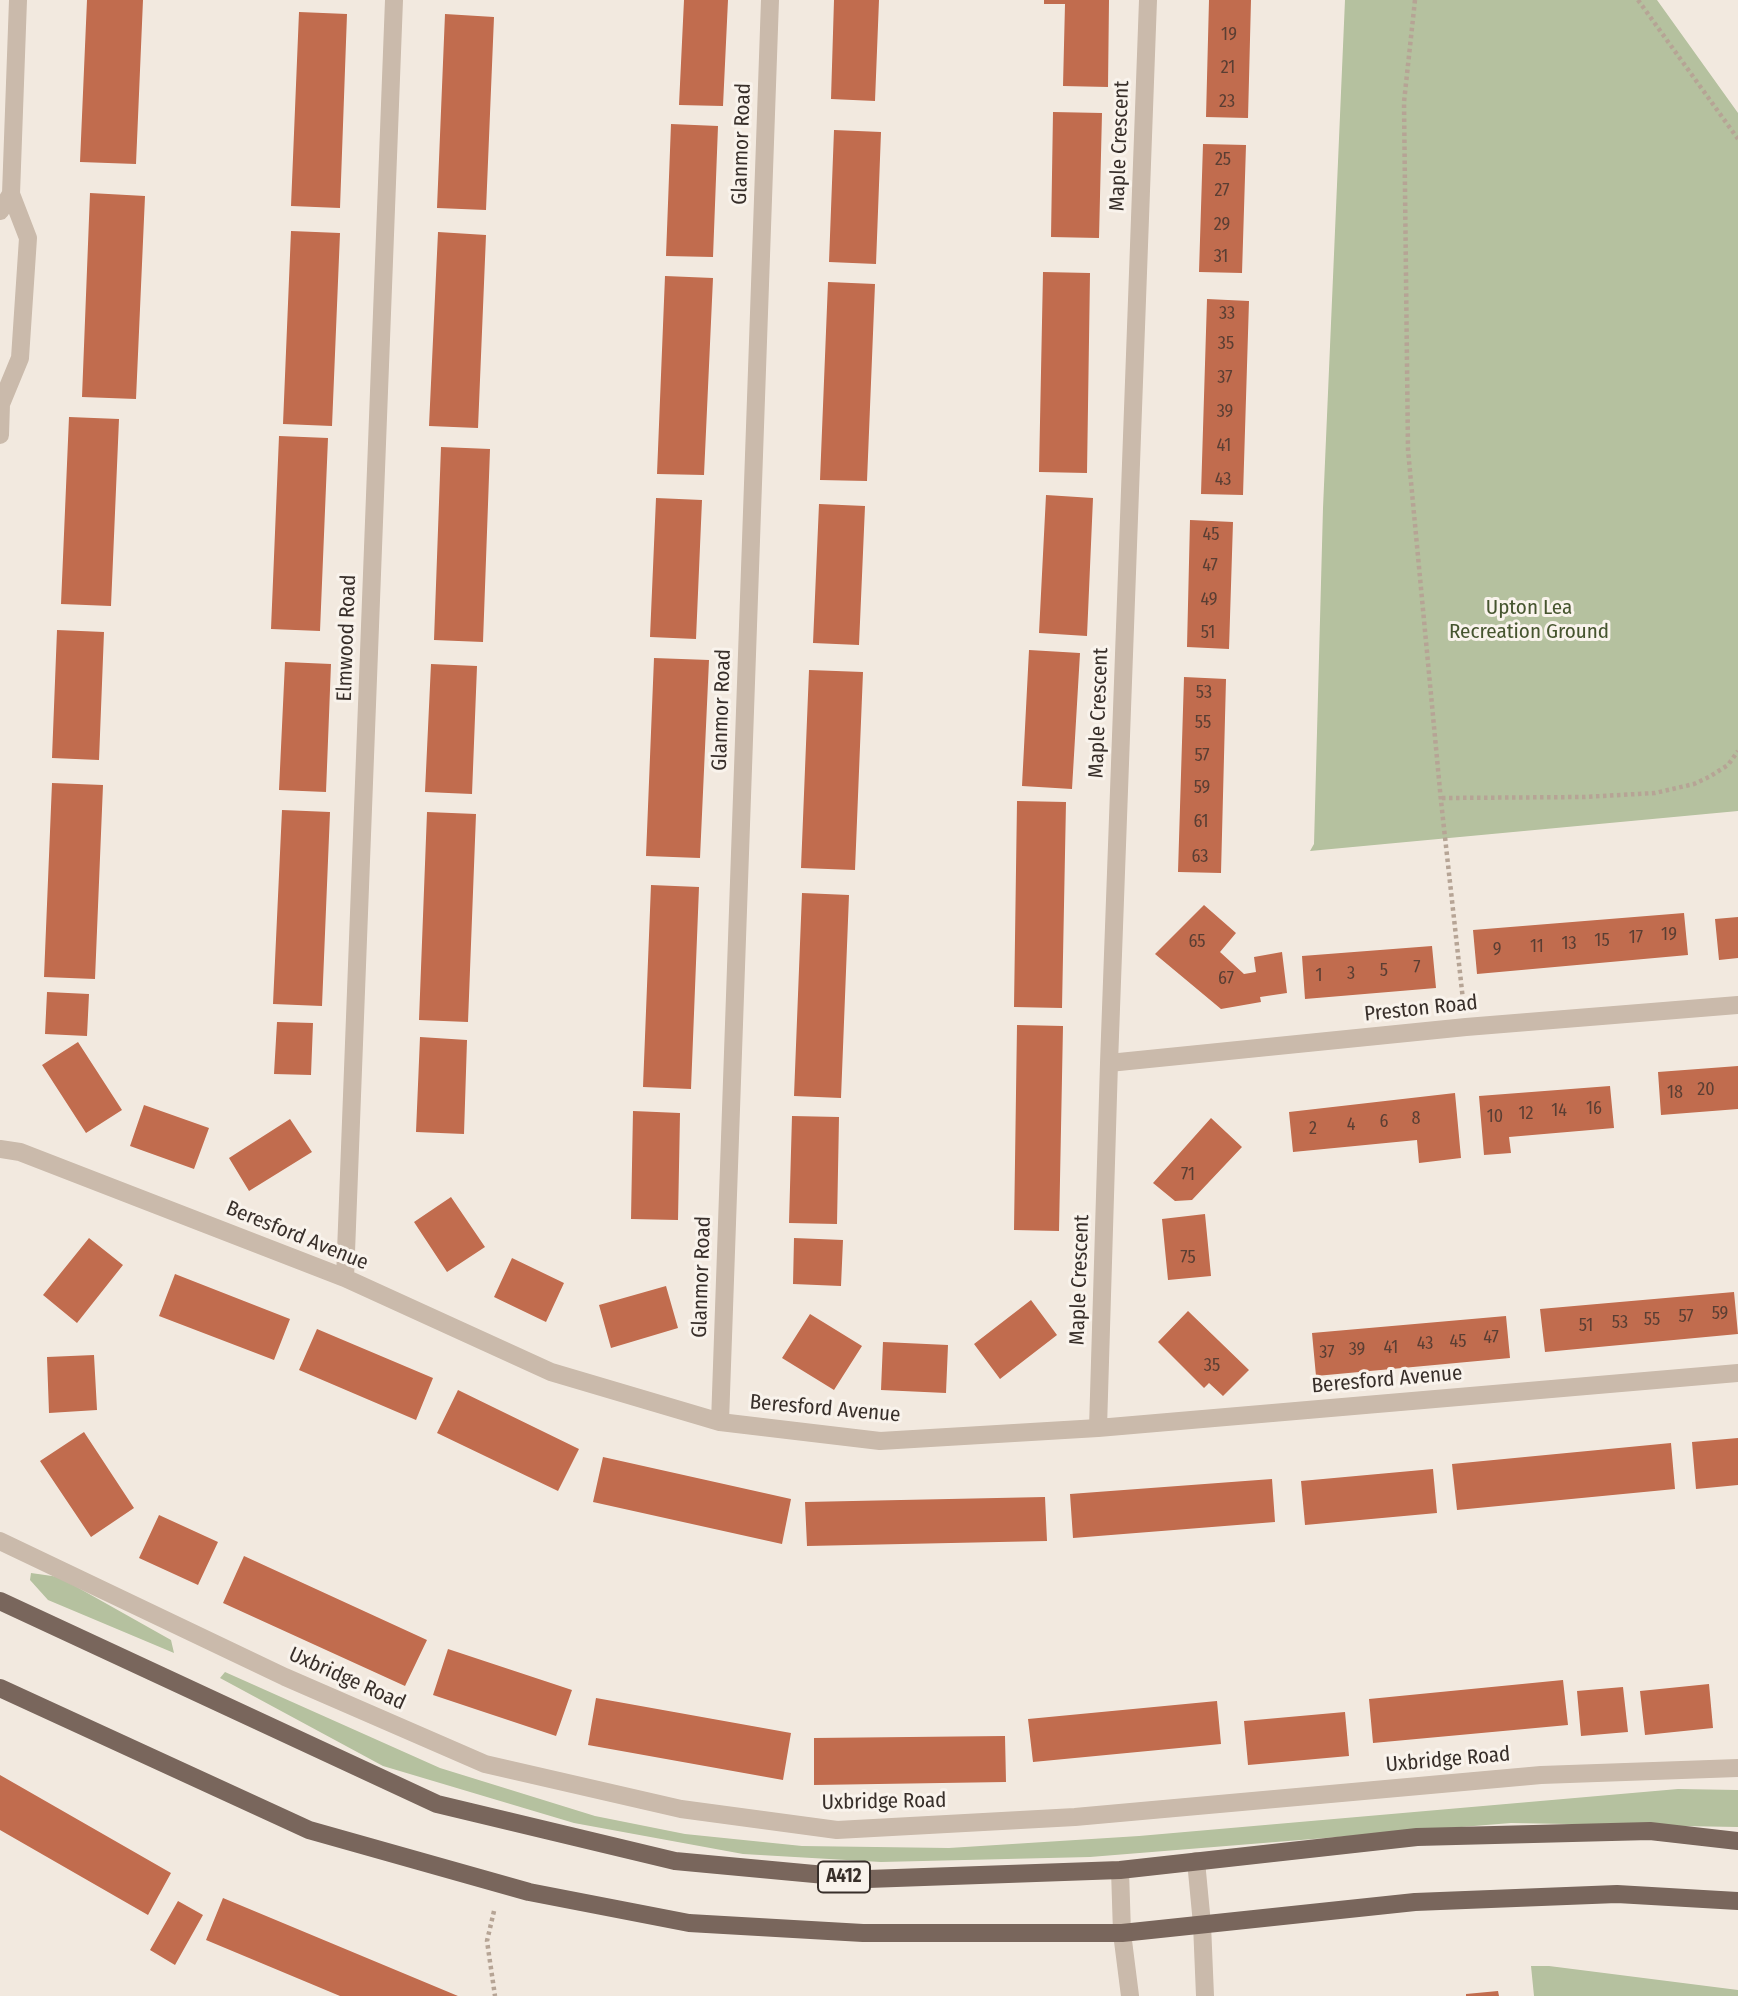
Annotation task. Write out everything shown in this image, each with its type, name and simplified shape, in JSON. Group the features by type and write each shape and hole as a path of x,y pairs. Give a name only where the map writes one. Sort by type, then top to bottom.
{"main road":[{"name":"A412","path":"0,1601 437,1804 689,1862 868,1879 1120,1870 1417,1838 1650,1831 1738,1841"},
{"path":"0,1688 309,1830 529,1892 689,1923 863,1933 1122,1933 1415,1902 1617,1894 1738,1901"}],"street":[{"path":"0,435 1,403 20,358 28,238 11,194 18,0"},
{"name":"Elmwood Road","path":"345,1278 394,0"},
{"name":"Glanmor Road","path":"720,1422 770,0"},
{"name":"Maple Crescent","path":"1098,1428 1148,0"},
{"path":"0,211 11,194"},
{"name":"Preston Road","path":"1109,1063 1466,1027 1738,1004"},
{"name":"Beresford Avenue","path":"0,1149 20,1152 345,1278 551,1372 720,1422 880,1441 1098,1428 1738,1373"},
{"name":"Uxbridge Road","path":"0,1541 285,1677 485,1764 681,1809 837,1830 1075,1817 1541,1775 1738,1768"},
{"path":"1196,1861 1205,1996"},
{"path":"1120,1870 1122,1933 1130,1996"}],"path":[{"path":"1415,0 1404,102 1408,450 1464,1009"},
{"path":"1638,0 1738,139"},
{"path":"1441,798 1584,797 1655,793 1709,777 1728,765 1738,751"},
{"path":"495,1996 487,1941 501,1884"}],"green space":[{"name":"Upton Lea Recreation Ground","path":"1345,0 1657,0 1738,113 1738,811 1310,851 1314,844 1323,508"},
{"path":"31,1573 59,1577 171,1640 174,1653 48,1600 30,1580"},
{"path":"225,1672 440,1768 595,1816 685,1834 802,1846 949,1848 1139,1836 1678,1789 1738,1790 1738,1827 1511,1823 1090,1857 881,1862 743,1854 574,1823 383,1766 220,1678"},
{"path":"1531,1966 1738,1990 1738,1996 1534,1996"}],"building":[{"path":"87,0 143,0 136,164 80,162"},
{"path":"684,0 728,0 723,106 679,105"},
{"path":"834,0 879,0 875,101 831,99"},
{"path":"1044,0 1109,0 1108,87 1063,86 1065,4 1044,4"},
{"path":"1209,0 1251,0 1248,118 1206,117"},
{"path":"299,12 347,14 340,208 291,206"},
{"path":"445,14 494,17 486,210 437,208"},
{"path":"1053,112 1102,113 1099,238 1051,237"},
{"path":"671,124 718,126 713,257 666,256"},
{"path":"834,130 881,132 876,264 829,262"},
{"path":"1203,144 1246,145 1242,273 1199,272"},
{"path":"90,193 145,196 136,399 82,397"},
{"path":"291,231 340,233 332,426 283,424"},
{"path":"438,232 486,235 478,428 429,426"},
{"path":"1043,272 1090,273 1087,473 1039,472"},
{"path":"665,276 713,278 704,475 657,474"},
{"path":"828,282 875,284 867,481 820,480"},
{"path":"1207,299 1249,301 1243,495 1201,494"},
{"path":"69,417 119,419 111,606 61,604"},
{"path":"279,436 328,438 320,631 271,629"},
{"path":"441,447 490,449 483,642 434,640"},
{"path":"1046,495 1093,498 1087,636 1039,633"},
{"path":"656,498 702,500 696,639 650,637"},
{"path":"819,504 865,506 859,645 813,643"},
{"path":"1190,520 1233,522 1229,649 1187,647"},
{"path":"57,630 104,632 99,760 52,758"},
{"path":"1029,650 1080,653 1072,789 1022,786"},
{"path":"654,658 709,660 700,858 646,856"},
{"path":"285,662 331,664 326,792 279,790"},
{"path":"431,664 477,666 472,794 425,792"},
{"path":"809,670 863,672 855,870 801,868"},
{"path":"1184,677 1226,679 1221,873 1178,872"},
{"path":"52,783 103,785 95,979 44,977"},
{"path":"1017,801 1066,802 1062,1008 1014,1007"},
{"path":"282,810 330,812 322,1006 273,1004"},
{"path":"427,812 476,814 468,1022 419,1020"},
{"path":"651,885 699,887 691,1089 643,1087"},
{"path":"802,893 849,895 841,1098 794,1096"},
{"path":"1204,905 1236,933 1220,952 1244,974 1256,972 1254,957 1282,952 1287,993 1260,997 1261,1002 1221,1009 1155,954"},
{"path":"1684,913 1688,955 1477,974 1473,930"},
{"path":"1738,917 1738,958 1719,960 1715,919"},
{"path":"1432,946 1436,988 1305,999 1302,956"},
{"path":"47,992 89,994 87,1036 45,1034"},
{"path":"277,1022 313,1023 311,1075 274,1074"},
{"path":"1017,1025 1063,1026 1059,1231 1014,1230"},
{"path":"420,1037 467,1040 464,1134 416,1132"},
{"path":"78,1042 122,1110 86,1133 42,1065"},
{"path":"1738,1066 1738,1109 1661,1115 1658,1072"},
{"path":"1610,1086 1614,1128 1509,1137 1511,1153 1484,1155 1479,1096"},
{"path":"1455,1093 1461,1158 1419,1163 1417,1140 1293,1152 1289,1112"},
{"path":"144,1105 209,1128 194,1169 130,1146"},
{"path":"633,1111 680,1113 678,1220 631,1219"},
{"path":"792,1116 839,1117 837,1224 789,1223"},
{"path":"1211,1118 1242,1147 1192,1200 1175,1201 1153,1183"},
{"path":"290,1119 312,1152 249,1191 229,1158"},
{"path":"451,1197 485,1247 447,1272 414,1222"},
{"path":"1205,1214 1211,1276 1168,1280 1162,1219"},
{"path":"89,1238 123,1265 77,1323 43,1295"},
{"path":"794,1238 843,1240 841,1286 793,1284"},
{"path":"512,1258 564,1283 546,1322 494,1297"},
{"path":"175,1274 290,1319 274,1360 159,1316"},
{"path":"666,1286 678,1328 611,1348 599,1305"},
{"path":"1734,1292 1738,1334 1545,1352 1540,1309"},
{"path":"1031,1300 1057,1335 1000,1379 974,1344"},
{"path":"1188,1311 1249,1370 1223,1396 1209,1383 1204,1388 1158,1342"},
{"path":"810,1314 862,1346 834,1390 782,1358"},
{"path":"1506,1316 1510,1358 1316,1376 1312,1333"},
{"path":"317,1329 433,1378 416,1420 299,1370"},
{"path":"883,1342 948,1345 946,1393 881,1390"},
{"path":"94,1355 97,1410 49,1413 47,1357"},
{"path":"458,1390 579,1449 558,1491 437,1433"},
{"path":"84,1432 134,1508 91,1537 40,1461"},
{"path":"1738,1438 1738,1485 1696,1489 1692,1442"},
{"path":"1671,1443 1675,1489 1457,1510 1452,1464"},
{"path":"603,1457 791,1499 782,1544 593,1502"},
{"path":"1433,1469 1437,1513 1305,1525 1301,1481"},
{"path":"1272,1479 1275,1522 1073,1538 1070,1494"},
{"path":"1045,1497 1047,1541 807,1546 805,1502"},
{"path":"159,1515 218,1542 198,1585 139,1558"},
{"path":"244,1556 427,1640 405,1686 223,1603"},
{"path":"448,1649 572,1690 556,1736 433,1695"},
{"path":"1563,1680 1568,1725 1373,1743 1369,1699"},
{"path":"1709,1684 1713,1728 1645,1735 1640,1691"},
{"path":"1623,1687 1628,1732 1581,1736 1577,1691"},
{"path":"596,1698 791,1733 783,1780 588,1745"},
{"path":"1217,1701 1221,1744 1033,1762 1028,1719"},
{"path":"1345,1712 1349,1756 1248,1765 1244,1721"},
{"path":"1005,1736 1006,1782 814,1785 814,1738"},
{"path":"0,1775 171,1873 148,1915 0,1830"},
{"path":"223,1898 458,1996 340,1996 206,1940"},
{"path":"178,1901 203,1915 175,1965 150,1950"},
{"path":"1498,1991 1499,1996 1466,1996 1466,1994"}]}
